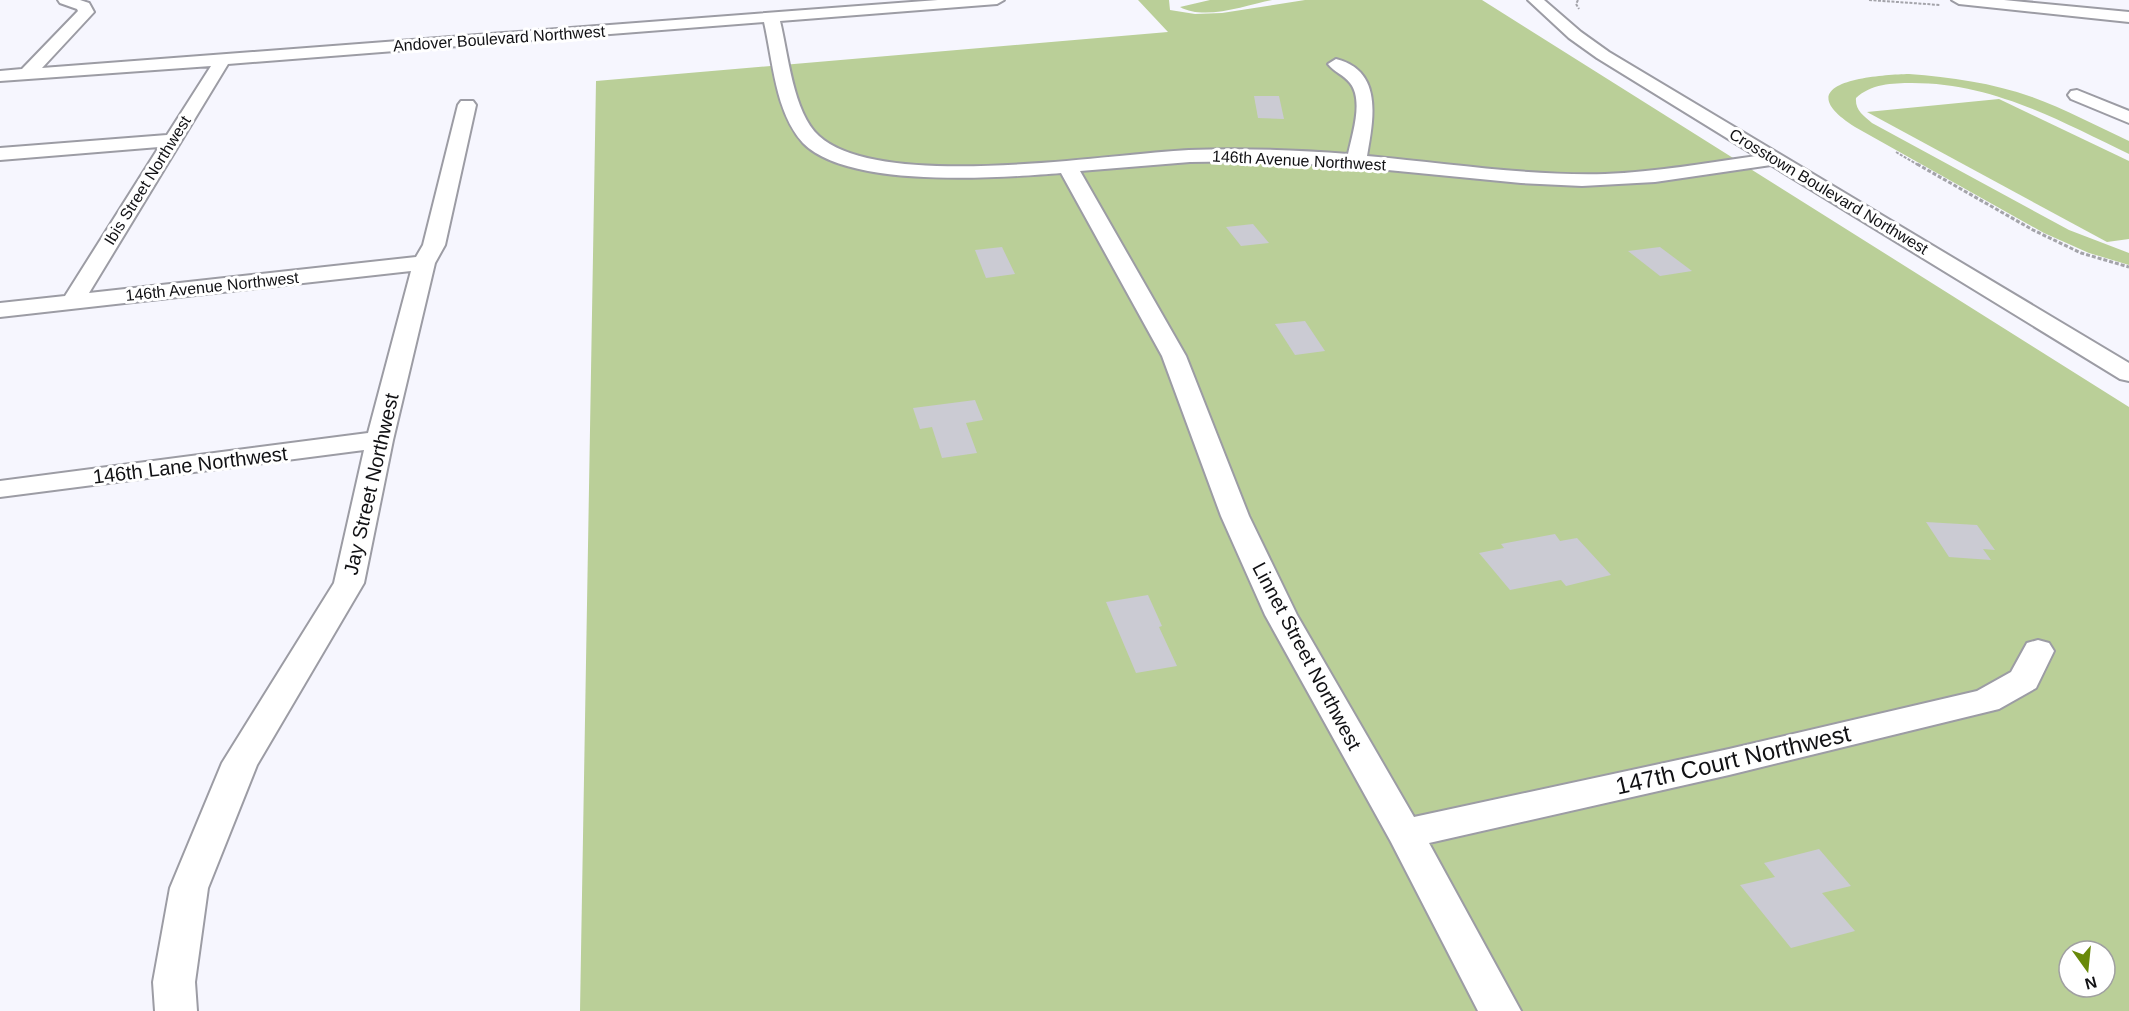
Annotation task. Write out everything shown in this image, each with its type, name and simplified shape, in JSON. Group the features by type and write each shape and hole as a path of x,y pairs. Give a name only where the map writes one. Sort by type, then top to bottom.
{"street":[{"path":"27,74 86,12 84,6 65,0"},
{"name":"Andover Boulevard Northwest","path":"0,76 997,0"},
{"name":"Crosstown Boulevard Northwest","path":"1535,0 1575,35 1603,55 2129,374"},
{"path":"1959,0 2129,17"},
{"name":"146th Avenue Northwest","path":"771,17 798,123 810,141 824,150 861,162 921,171 1067,166 1186,155 1231,154 1357,162 1528,178 1582,180 1618,179 1775,159"},
{"name":"Ibis Street Northwest","path":"73,301 219,66 220,60"},
{"path":"1336,64 1351,73 1363,88 1364,105 1357,162"},
{"path":"2077,94 2129,118"},
{"name":"Jay Street Northwest","path":"176,1011 174,982 189,888 240,763 349,583 380,440 424,263 434,245 467,105"},
{"path":"0,154 171,140"},
{"name":"Linnet Street Northwest","path":"1067,166 1174,356 1235,516 1281,615 1405,834 1500,1011"},
{"name":"146th Avenue Northwest","path":"0,310 424,263"},
{"name":"146th Lane Northwest","path":"0,489 380,440"},
{"name":"147th Court Northwest","path":"1405,834 1740,760 1987,701 2024,681 2038,651"}],"path":[{"path":"1896,152 2033,230 2081,253 2129,267"}],"green space":[{"path":"1138,0 1169,0 1170,10 1195,14 1222,13 1305,0 1482,0 2129,407 2129,1011 580,1011 596,81 1168,32"},
{"path":"1210,0 1272,0 1201,13 1180,7"},
{"path":"1909,74 1971,81 2017,92 2057,107 2129,141 2129,154 2024,106 1970,89 1912,83 1889,84 1875,87 1856,98 1858,109 1872,123 2069,230 2129,253 2129,265 2089,253 2044,233 1855,127 1836,112 1829,100 1832,91 1842,84 1876,76"},
{"path":"1999,99 2129,161 2129,239 2107,242 1867,112"}],"building":[{"path":"1254,96 1279,96 1284,119 1258,118"},
{"path":"1253,224 1269,243 1241,246 1226,227"},
{"path":"1002,247 1015,274 986,278 975,250"},
{"path":"1660,247 1692,271 1660,276 1628,251"},
{"path":"1305,321 1325,351 1295,355 1275,324"},
{"path":"975,400 983,420 966,423 977,453 942,458 932,427 920,429 913,408"},
{"path":"1926,522 1977,525 1995,550 1983,549 1991,560 1949,557"},
{"path":"1555,534 1560,541 1577,538 1611,575 1566,586 1561,580 1510,590 1479,553 1504,548 1501,544"},
{"path":"1148,595 1162,626 1159,627 1177,666 1136,673 1106,602"},
{"path":"1819,849 1851,886 1822,893 1855,931 1791,948 1740,885 1775,877 1764,863"}]}
